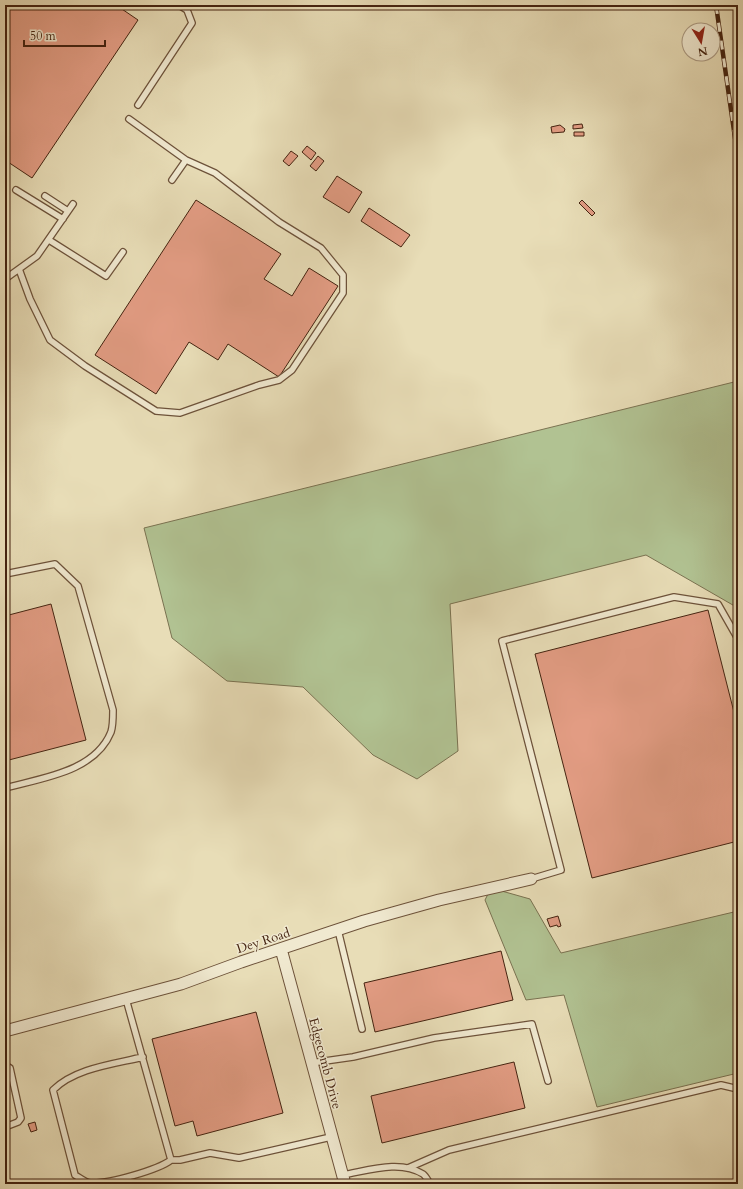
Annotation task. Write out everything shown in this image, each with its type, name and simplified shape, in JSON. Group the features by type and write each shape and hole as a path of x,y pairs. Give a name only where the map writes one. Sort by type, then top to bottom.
{"street":[{"name":"Dey Road","path":"5,1031 180,984 338,930 439,900 531,879"},
{"name":"Edgecomb Drive","path":"281,949 343,1179"}],"lane":[{"path":"138,104 192,23 187,10 179,5"},
{"path":"19,269 30,299 50,340 85,366 156,411 180,413 259,384 279,380 292,370 343,293 343,275 321,248 279,222 215,173 186,160 129,119"},
{"path":"172,180 186,160"},
{"path":"16,190 63,219"},
{"path":"45,196 68,211"},
{"path":"6,276 37,256 73,204"},
{"path":"49,240 106,276 123,252"},
{"path":"5,574 54,564 78,586 113,710 111,732 96,753 74,768 5,788"},
{"path":"531,879 561,870 502,641 674,597 718,604 738,639"},
{"path":"338,930 362,1029"},
{"path":"126,999 171,1160"},
{"path":"311,1063 353,1057 434,1038 532,1024 548,1081"},
{"path":"143,1057 93,1069 62,1082 53,1090 75,1175 90,1183 106,1182 163,1166 171,1160 180,1160 210,1153 239,1158 331,1137"},
{"path":"5,1065 10,1068 21,1118 18,1122 5,1127"},
{"path":"408,1168 449,1150 721,1085 738,1088"},
{"path":"343,1179 391,1166 408,1168 424,1174 430,1184"}],"green space":[{"path":"738,381 738,608 646,555 450,604 458,751 417,779 373,755 303,687 227,681 172,638 144,528"},
{"path":"491,888 530,899 561,953 738,911 738,1073 597,1107 564,995 526,1000 485,900"}],"building":[{"path":"5,5 116,5 138,20 32,178 5,160"},
{"path":"582,124 583,128 573,129 573,125"},
{"path":"560,125 565,129 564,132 552,133 551,127"},
{"path":"574,132 584,132 584,136 574,136"},
{"path":"307,146 316,153 311,160 302,152"},
{"path":"291,151 298,156 289,166 283,161"},
{"path":"318,156 324,161 316,171 310,166"},
{"path":"337,176 362,192 349,213 323,197"},
{"path":"196,200 281,254 264,279 292,296 309,268 338,286 279,377 228,344 218,360 189,342 156,394 95,355"},
{"path":"582,200 595,213 592,216 579,203"},
{"path":"369,208 410,235 401,247 361,221"},
{"path":"51,604 86,740 5,761 5,616"},
{"path":"708,610 738,728 738,841 592,878 535,654"},
{"path":"558,916 561,926 558,927 557,925 550,927 547,919"},
{"path":"501,951 513,1000 375,1032 364,983"},
{"path":"256,1012 283,1113 197,1136 193,1121 175,1126 152,1039"},
{"path":"514,1062 525,1108 382,1143 371,1096"},
{"path":"35,1122 37,1130 31,1132 28,1124"}],"railway":[{"path":"716,5 738,159"}]}
